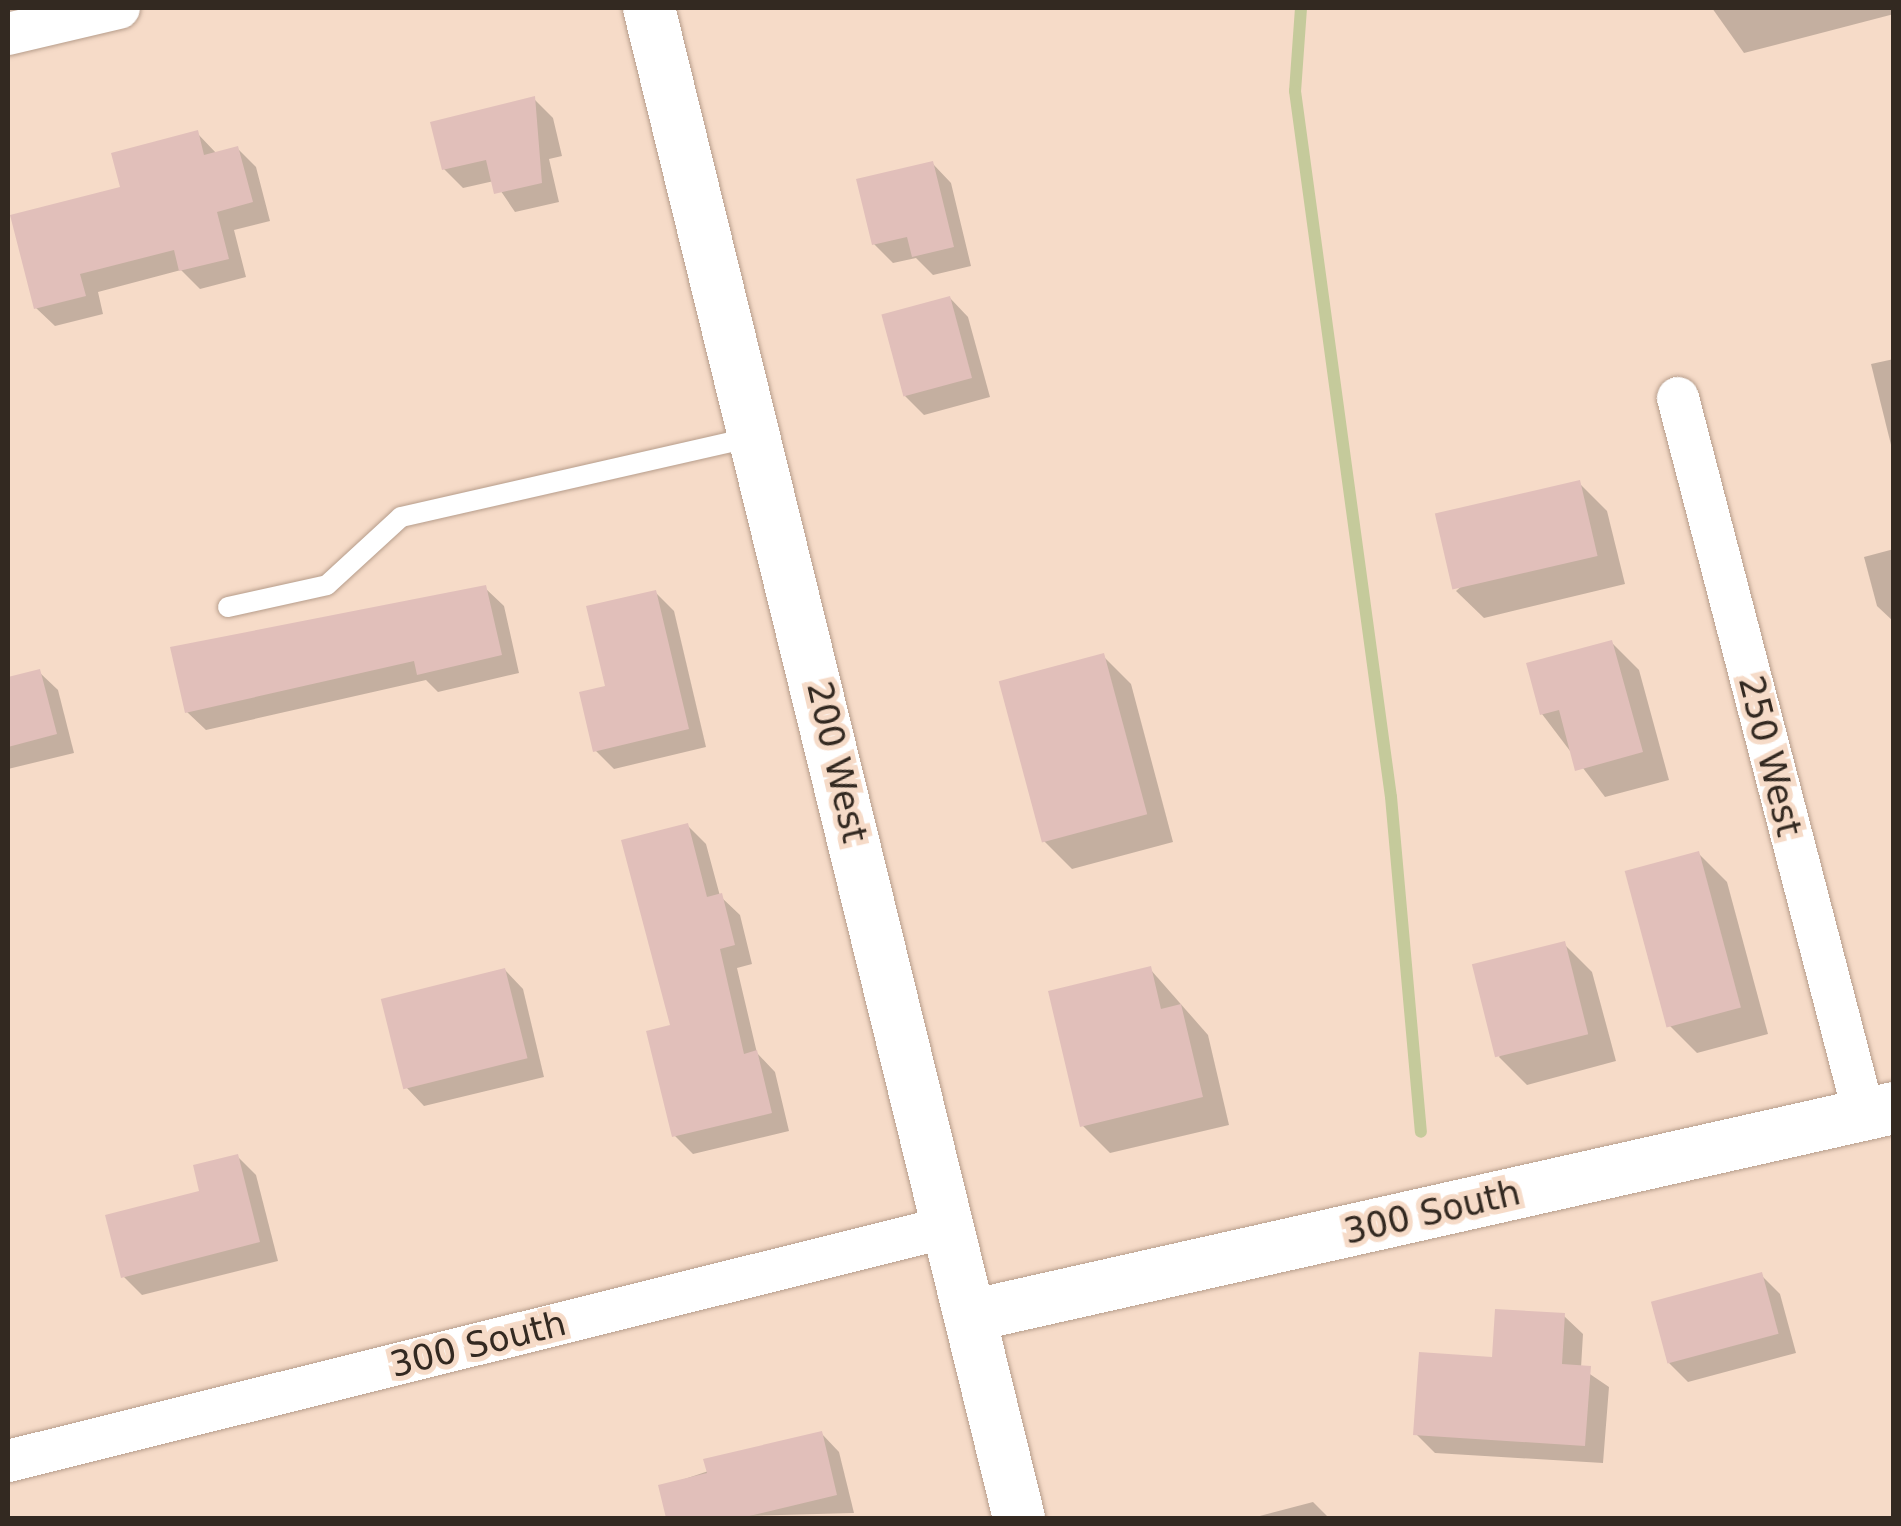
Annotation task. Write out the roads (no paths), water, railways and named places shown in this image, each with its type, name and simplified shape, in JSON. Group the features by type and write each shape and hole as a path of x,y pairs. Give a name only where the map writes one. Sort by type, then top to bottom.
{"street":[{"path":"8,34 119,8"},
{"name":"200 West","path":"649,8 759,435 1019,1518"},
{"name":"250 West","path":"1678,398 1878,1111"},
{"name":"300 South","path":"970,1316 1878,1111"},
{"name":"300 South","path":"8,1461 948,1226"}],"lane":[{"path":"228,607 327,585 401,517 759,435"}],"waterway":[{"path":"1301,8 1295,91 1391,797 1421,1132"}]}
